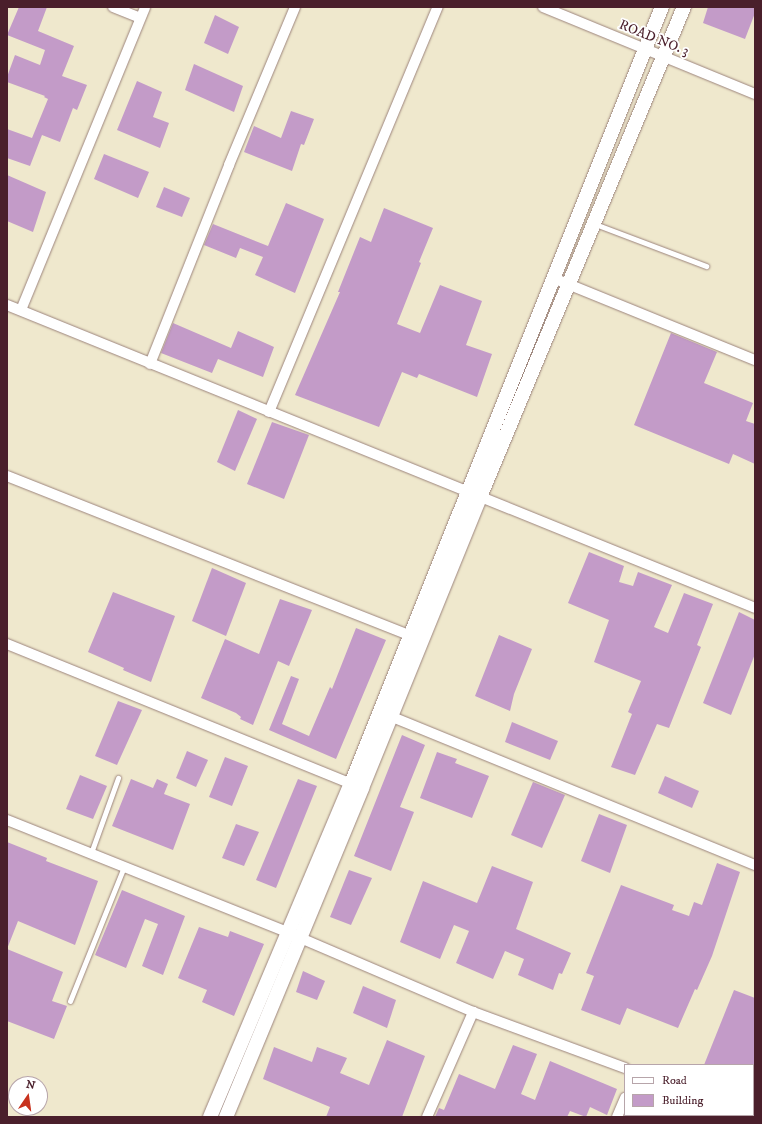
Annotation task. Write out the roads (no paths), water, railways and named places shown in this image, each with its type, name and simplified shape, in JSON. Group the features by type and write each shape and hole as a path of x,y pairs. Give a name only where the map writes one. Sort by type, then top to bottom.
{"main road":[{"path":"210,1117 237,1071 386,715 474,494 553,278 662,7"},
{"path":"474,494 570,285 684,7"},
{"path":"538,317 553,324"},
{"path":"226,1117 237,1071"}],"street":[{"path":"113,7 140,18"},
{"path":"21,310 145,7"},
{"path":"150,364 229,165 295,7"},
{"path":"269,412 438,7"},
{"name":"ROAD NO. 3","path":"543,7 755,94"},
{"path":"553,278 755,360"},
{"path":"7,305 755,608"},
{"path":"7,476 416,639"},
{"path":"7,644 357,786"},
{"path":"386,715 755,865"},
{"path":"7,820 295,935 473,1012 624,1068"},
{"path":"426,1117 473,1012"},
{"path":"617,1117 624,1100"}],"lane":[{"path":"595,224 706,266"},
{"path":"91,853 118,778"},
{"path":"70,1002 124,867"}]}
